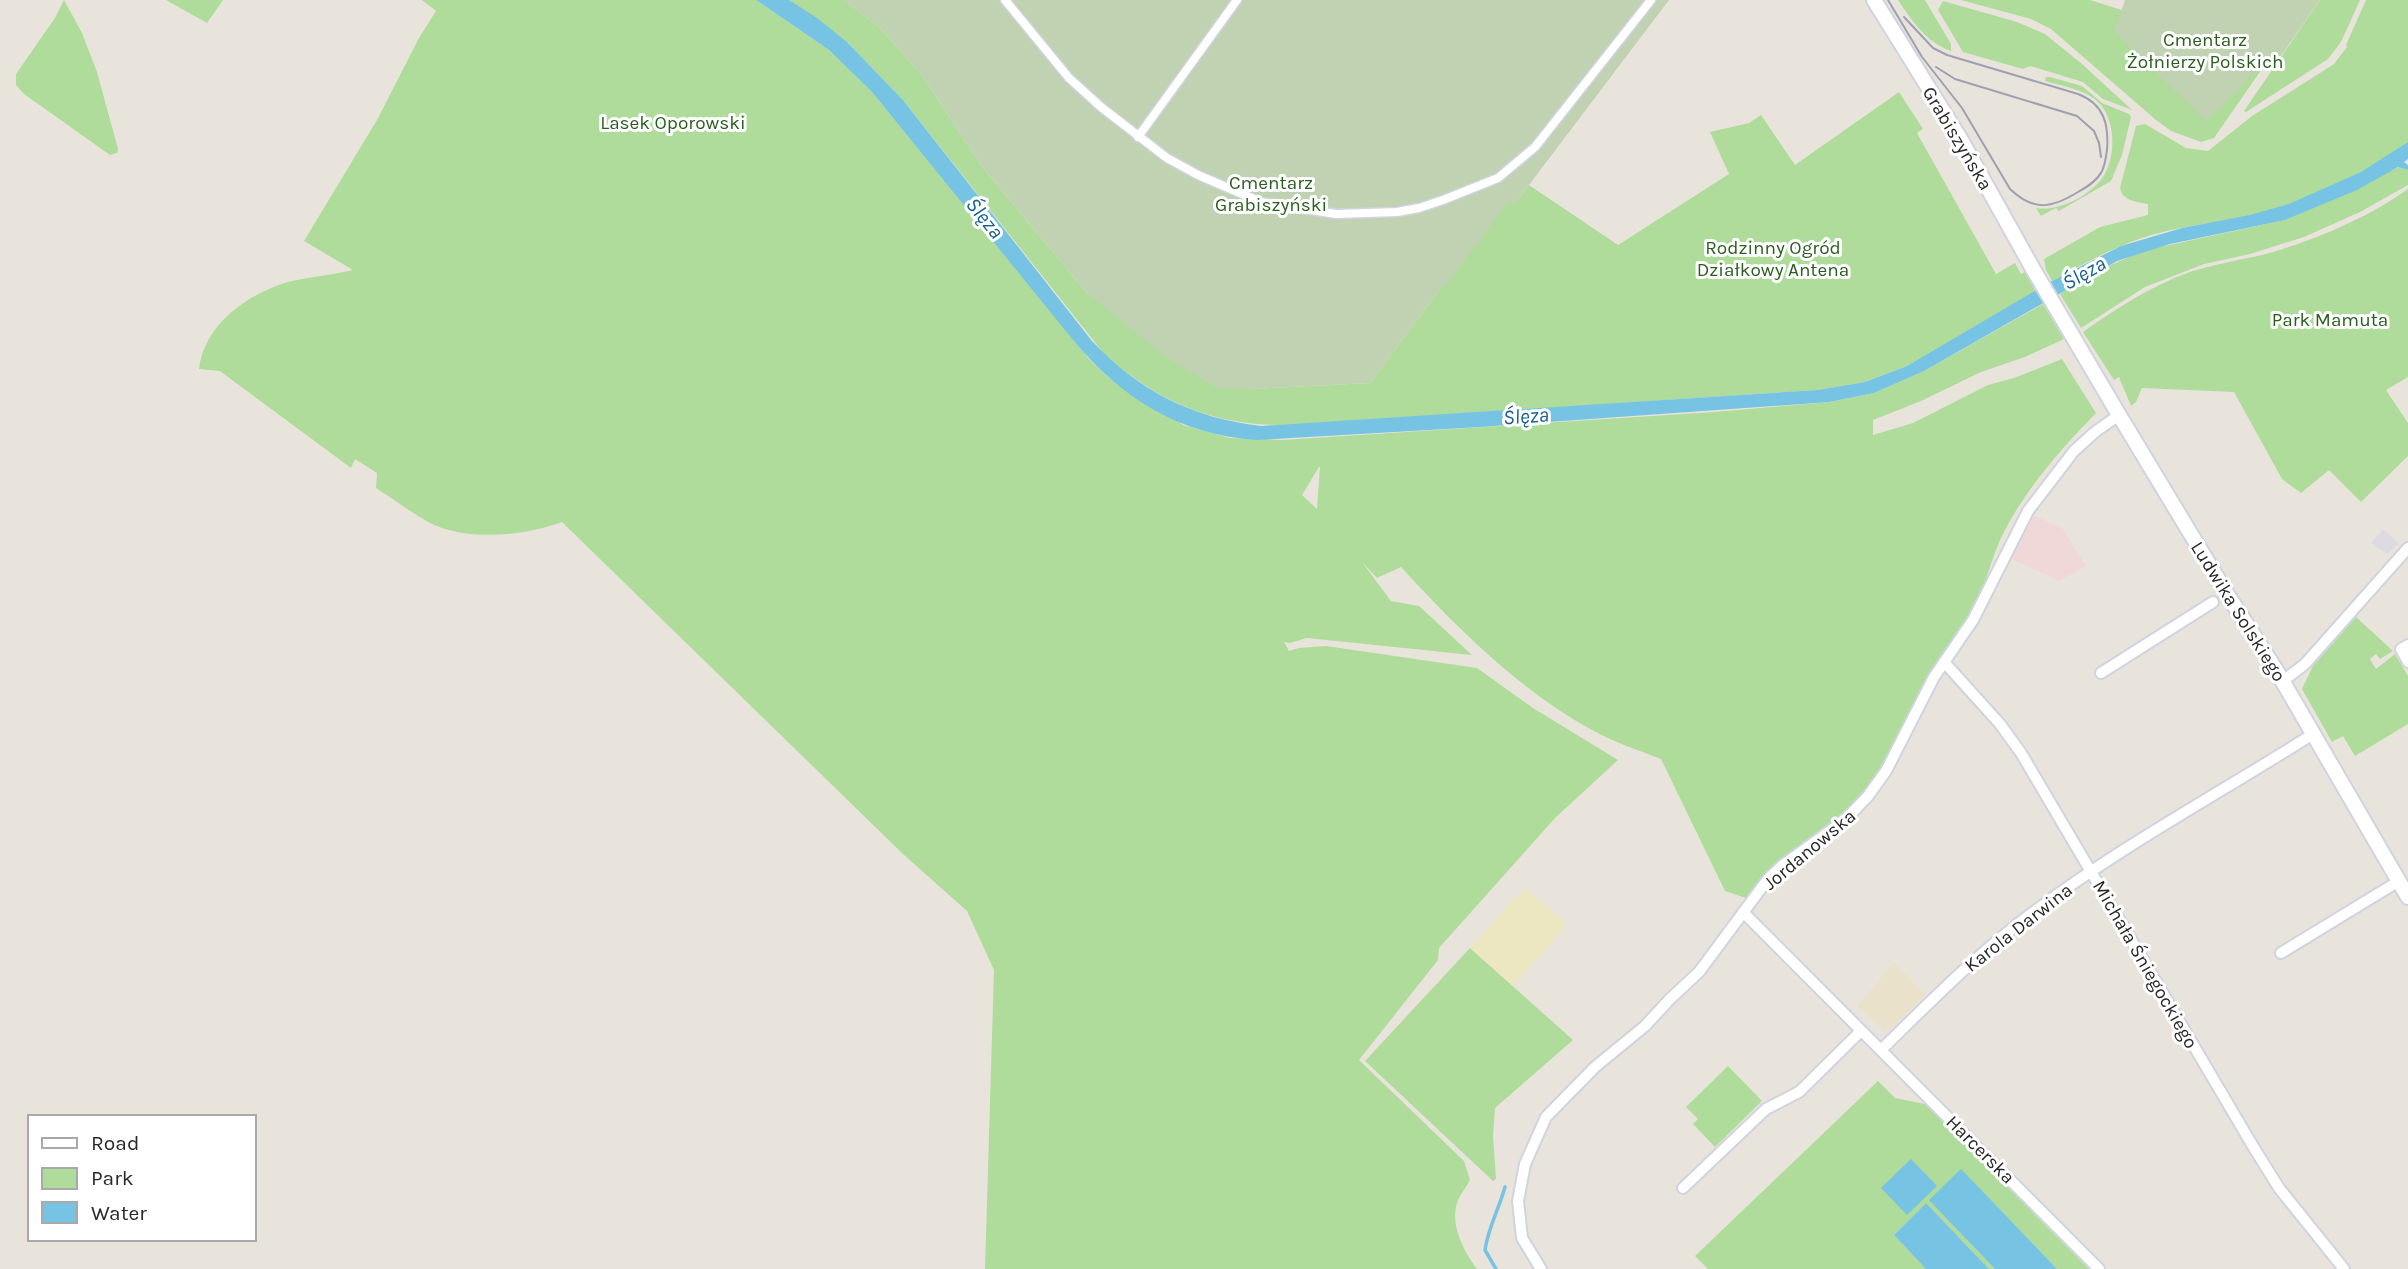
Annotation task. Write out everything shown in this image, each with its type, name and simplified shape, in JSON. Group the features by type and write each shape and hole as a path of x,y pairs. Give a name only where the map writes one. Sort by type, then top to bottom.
{"main road":[{"name":"Grabiszyńska","path":"1874,0 1961,140 2067,326"},
{"name":"Ludwika Solskiego","path":"2067,326 2283,681 2408,897"}],"street":[{"path":"1005,0 1069,78 1167,158 1198,175 1261,202 1336,214 1397,212 1419,208 1498,178 1519,163 1561,117 1651,0"},
{"path":"1138,137 1237,0"},
{"name":"Jordanowska","path":"1541,1269 1522,1238 1518,1201 1525,1164 1546,1117 1595,1067 1645,1026 1699,972 1768,879 1845,820 1868,796 1886,771 1934,677 1973,620 2028,511 2074,451 2119,415"},
{"path":"2283,681 2305,664 2408,548"},
{"path":"2101,673 2213,602"},
{"path":"2408,645 2401,649 2408,662"},
{"name":"Michała Śniegockiego","path":"1944,663 1973,692 2007,733 2092,870 2266,1168 2306,1225 2344,1269"},
{"name":"Karola Darwina","path":"1881,1050 1944,988 2033,912 2092,870 2313,734"},
{"path":"2281,953 2399,881"},
{"name":"Harcerska","path":"1743,912 2099,1269"},
{"path":"1683,1188 1766,1109 1799,1092 1861,1031"}],"shaded area":[{"path":"2034,515 2063,529 2086,566 2059,581 2012,559"},
{"path":"2383,529 2399,543 2388,554 2371,543"},
{"path":"1894,962 1925,995 1892,1027 1884,1030 1857,1006"}],"green space":[{"path":"64,0 82,33 97,72 117,153 110,155 24,94 16,85 16,74 55,18"},
{"path":"166,0 223,0 207,23"},
{"name":"Lasek Oporowski","path":"422,0 756,0 829,50 872,92 1089,359 1109,378 1183,425 1230,438 1282,440 1829,402 1874,393 1924,371 2043,304 2064,339 1873,420 1873,435 1913,423 1988,385 2062,359 2096,413 2046,468 2014,514 2000,540 1973,609 1924,683 1877,775 1847,809 1777,865 1746,898 1725,891 1661,759 1600,734 1539,696 1467,635 1401,567 1377,578 1362,562 1391,601 1419,606 1472,655 1307,638 1284,642 1289,651 1326,646 1477,668 1533,708 1618,760 1555,818 1439,948 1438,960 1359,1060 1464,1161 1470,1180 1458,1200 1456,1227 1462,1245 1477,1269 985,1269 994,970 967,911 903,854 562,522 518,533 487,535 456,532 434,525 376,488 377,473 355,459 351,468 220,371 199,369 209,339 219,325 243,303 288,282 353,270 304,241 377,120 436,11","holes":["1320,467 1317,509 1302,495"]},
{"name":"Rodzinny Ogród Działkowy Antena","path":"789,0 844,0 879,27 922,75 980,164 1087,293 1252,389 1370,383 1508,201 1514,204 1529,185 1618,245 1729,174 1710,132 1749,123 1761,115 1795,165 1899,92 1923,129 1917,133 1996,274 2015,263 2021,274 2025,272 2036,292 1907,366 1865,382 1818,390 1288,425 1261,424 1212,416 1168,399 1105,355 903,100 847,42"},
{"name":"Cmentarz Grabiszyński","path":"844,0 1669,0 1529,185 1514,204 1508,202 1370,383 1252,389 1217,388 1166,357 1087,293 980,164 922,75 879,27"},
{"path":"1898,0 1925,0 1951,44 1951,51 1927,37"},
{"path":"1961,0 2090,0 2122,10 2115,31 2264,66 2214,138 2201,142 2171,131 2156,120 2051,29 2031,19"},
{"name":"Cmentarz Żołnierzy Polskich","path":"2125,0 2320,0 2271,70 2262,65 2206,121 2114,31"},
{"path":"2320,0 2360,0 2341,42 2328,59 2244,111"},
{"path":"2366,0 2408,0 2408,142 2372,166 2312,196 2270,211 2179,228 2139,239 2105,253 2052,281 2044,259 2100,227 2148,215 2148,204 2127,198 2120,188 2136,126 2145,124 2186,148 2208,151 2252,116 2334,64 2347,47"},
{"path":"1943,1 2017,22 2045,34 2132,110 2103,99 2083,82 2030,66 2023,69 1963,52 1938,10"},
{"path":"2046,77 2082,86 2102,103 2131,117 2122,155 2111,181 2059,211 2056,208 2041,216 2036,208 2063,205 2082,196 2097,184 2108,168 2112,148 2111,126 2103,107 2078,90 2045,81"},
{"path":"2399,167 2408,170 2408,185 2360,212 2304,237 2250,254 2204,264 2145,287 2081,328 2060,294 2099,270 2146,250 2285,220"},
{"name":"Park Mamuta","path":"2408,189 2408,377 2386,390 2408,423 2408,456 2361,502 2329,470 2301,493 2282,479 2234,392 2142,388 2136,402 2131,406 2119,377 2114,380 2083,332 2162,284 2201,269 2272,252 2316,237 2364,216"},
{"path":"2356,617 2393,651 2380,659 2376,654 2370,659 2376,669 2395,654 2408,676 2408,724 2355,756 2343,736 2332,742 2302,689 2313,666"},
{"path":"1470,948 1573,1040 1495,1108 1493,1136 1496,1179 1493,1181 1365,1061"},
{"path":"1728,1066 1762,1101 1715,1147 1693,1124 1698,1119 1686,1107"},
{"path":"1878,1081 1895,1098 1925,1104 2089,1269 2057,1269 1961,1170 1930,1200 1995,1269 1989,1269 1926,1203 1894,1235 1926,1269 1708,1269 1695,1256"}],"sand":[{"path":"1524,888 1567,924 1513,986 1470,948"}],"water":[{"name":"Ślęza","path":"756,0 789,0 847,42 903,100 1092,341 1110,359 1148,388 1190,409 1261,426 1818,390 1865,382 1907,366 2052,281 2121,246 2182,228 2250,215 2289,204 2361,172 2408,142 2408,159 2404,162 2408,165 2408,170 2398,167 2357,190 2285,220 2170,244 2117,261 1924,371 1874,393 1829,402 1257,440 1229,437 1178,422 1132,396 1112,380 1073,340 872,92 829,50"},
{"path":"1911,1159 1937,1186 1907,1215 1881,1188"},
{"path":"1961,1169 2057,1269 1995,1269 1929,1200"},
{"path":"1926,1203 1989,1269 1926,1269 1894,1235"}],"waterway":[{"path":"1496,1269 1485,1250 1505,1187"}],"tram line":[{"path":"1888,0 1922,57 1962,108 2010,189 2035,204 2051,204 2069,197 2097,178 2105,161 2107,132 2103,116 2094,103 2078,94 1947,55 1933,48 1904,17"},
{"path":"1936,67 1955,79 2077,116 2094,131 2101,157"}]}
